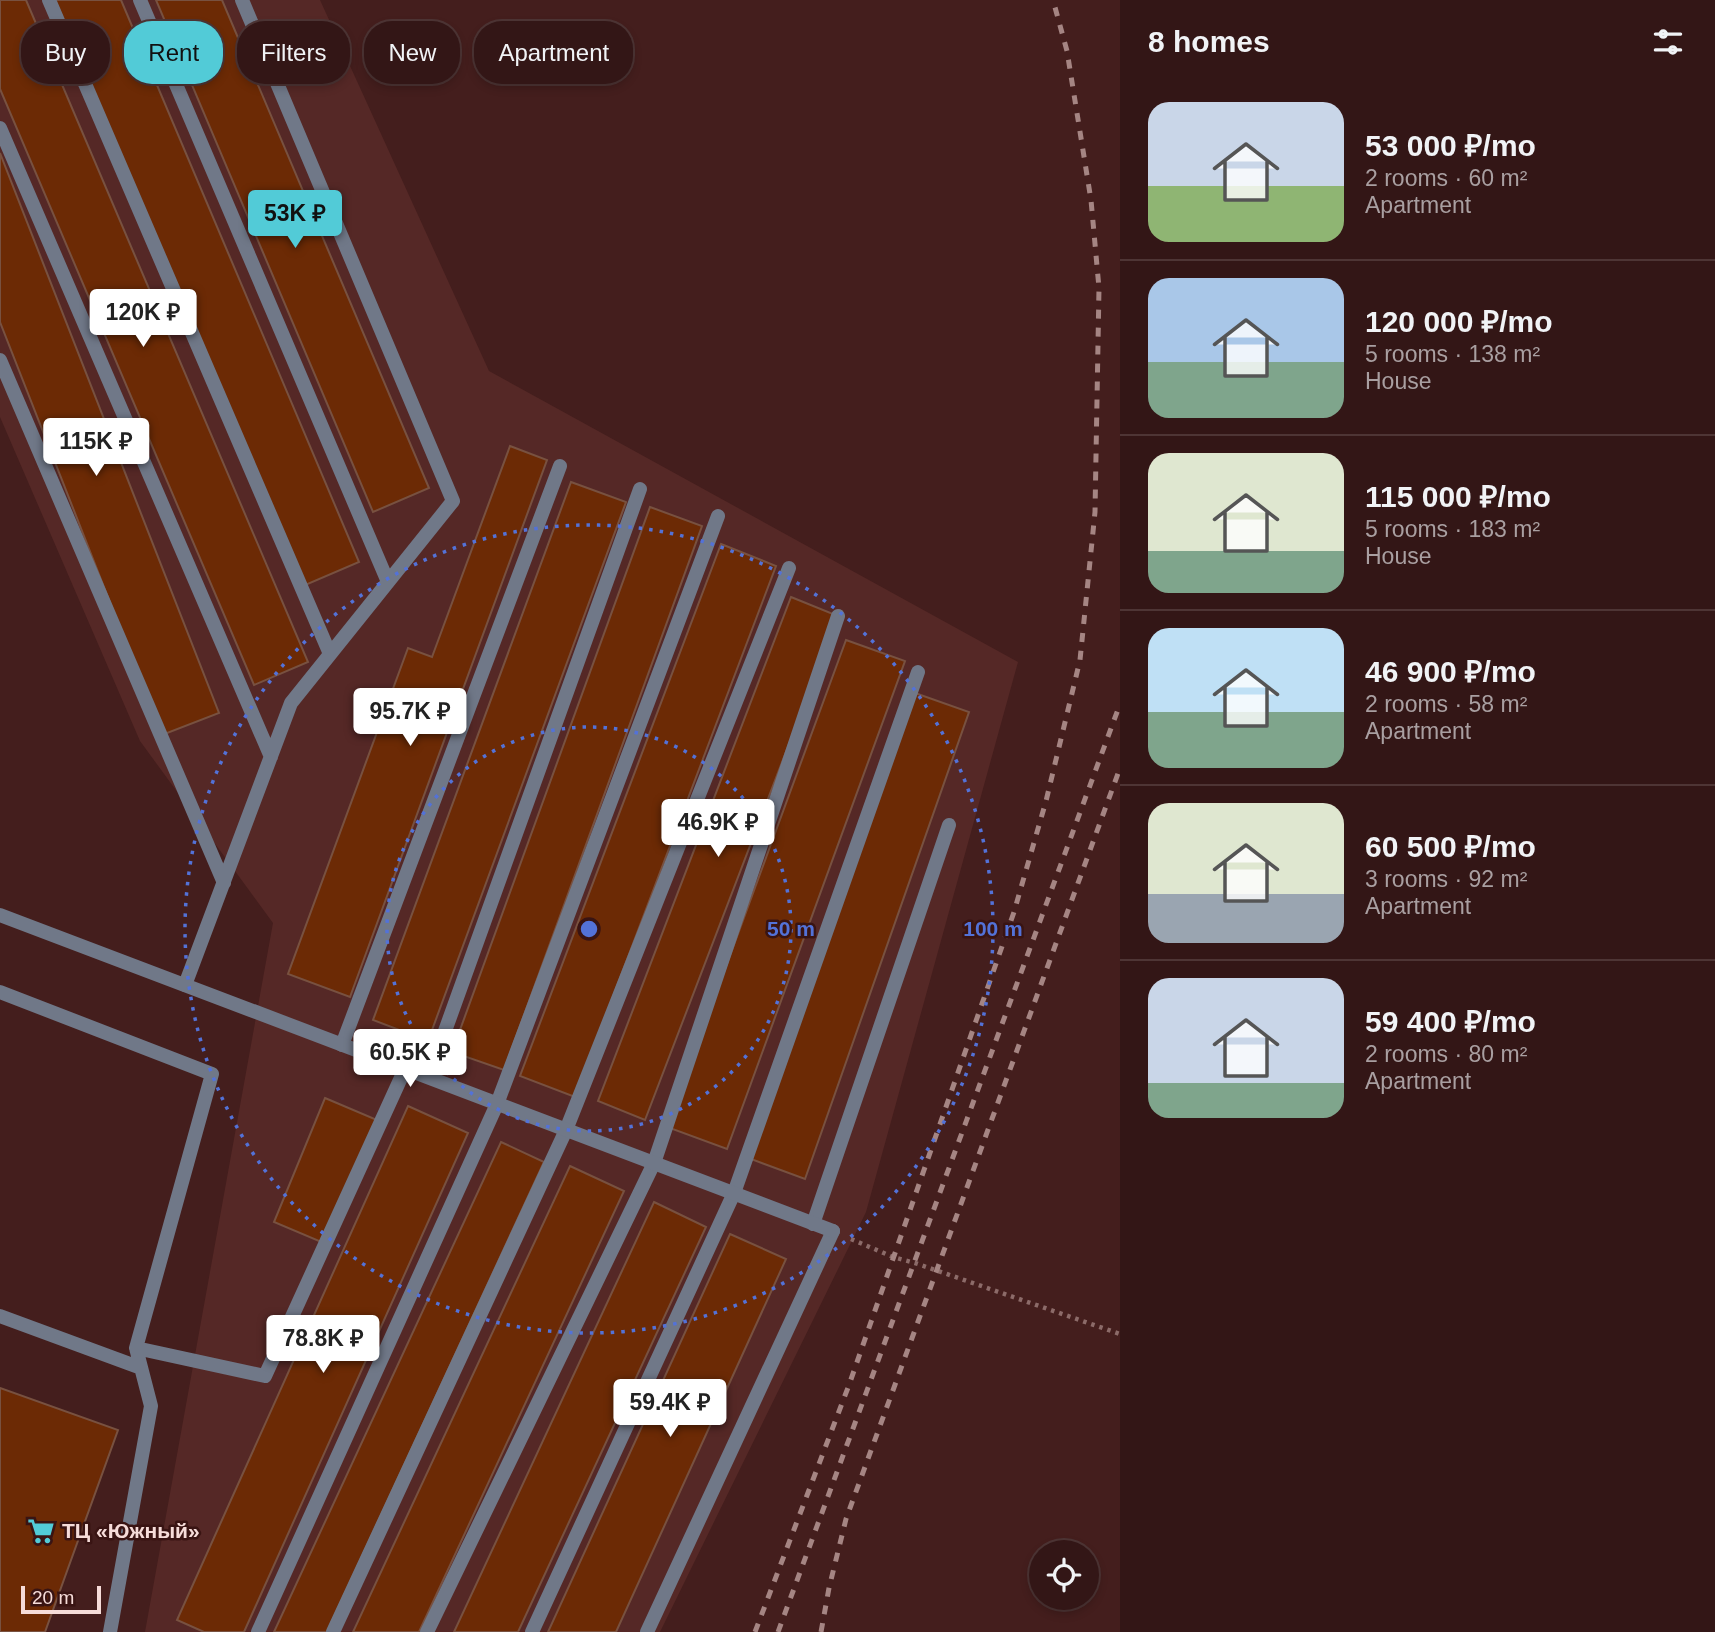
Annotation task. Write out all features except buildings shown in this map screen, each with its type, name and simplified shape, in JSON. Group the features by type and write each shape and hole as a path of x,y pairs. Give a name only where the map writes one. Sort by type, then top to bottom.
{"street":[{"path":"49,0 330,654"},
{"path":"140,0 388,582"},
{"path":"185,985 290,703 453,501 242,0"},
{"path":"0,128 271,757"},
{"path":"0,360 224,883"},
{"path":"341,1045 561,466"},
{"path":"136,1348 265,1376 405,1069 436,1056 640,489"},
{"path":"258,1632 497,1104 718,516"},
{"path":"334,1632 566,1130 789,568"},
{"path":"427,1632 654,1163 838,616"},
{"path":"532,1632 734,1194 918,672"},
{"path":"813,1224 949,825"},
{"path":"0,915 833,1231 646,1632"},
{"path":"0,992 212,1074 136,1348 151,1406 110,1632"},
{"path":"0,1316 141,1368"}],"path":[{"path":"833,1231 893,1257 1120,1334"}],"shaded area":[{"path":"0,0 320,0 330,21 237,21 237,84 350,84 350,66 489,371 1018,662 866,1212 660,1632 145,1632 273,923 140,741 0,417"}],"railway":[{"path":"755,1632 849,1385 1014,912 1046,801 1080,660 1095,512 1099,288 1091,200 1067,51 1053,0"},
{"path":"778,1632 1120,704"},
{"path":"821,1632 846,1519 1120,768"}],"place":[{"name":"ТЦ «Южный»","path":"41,1531"}]}
